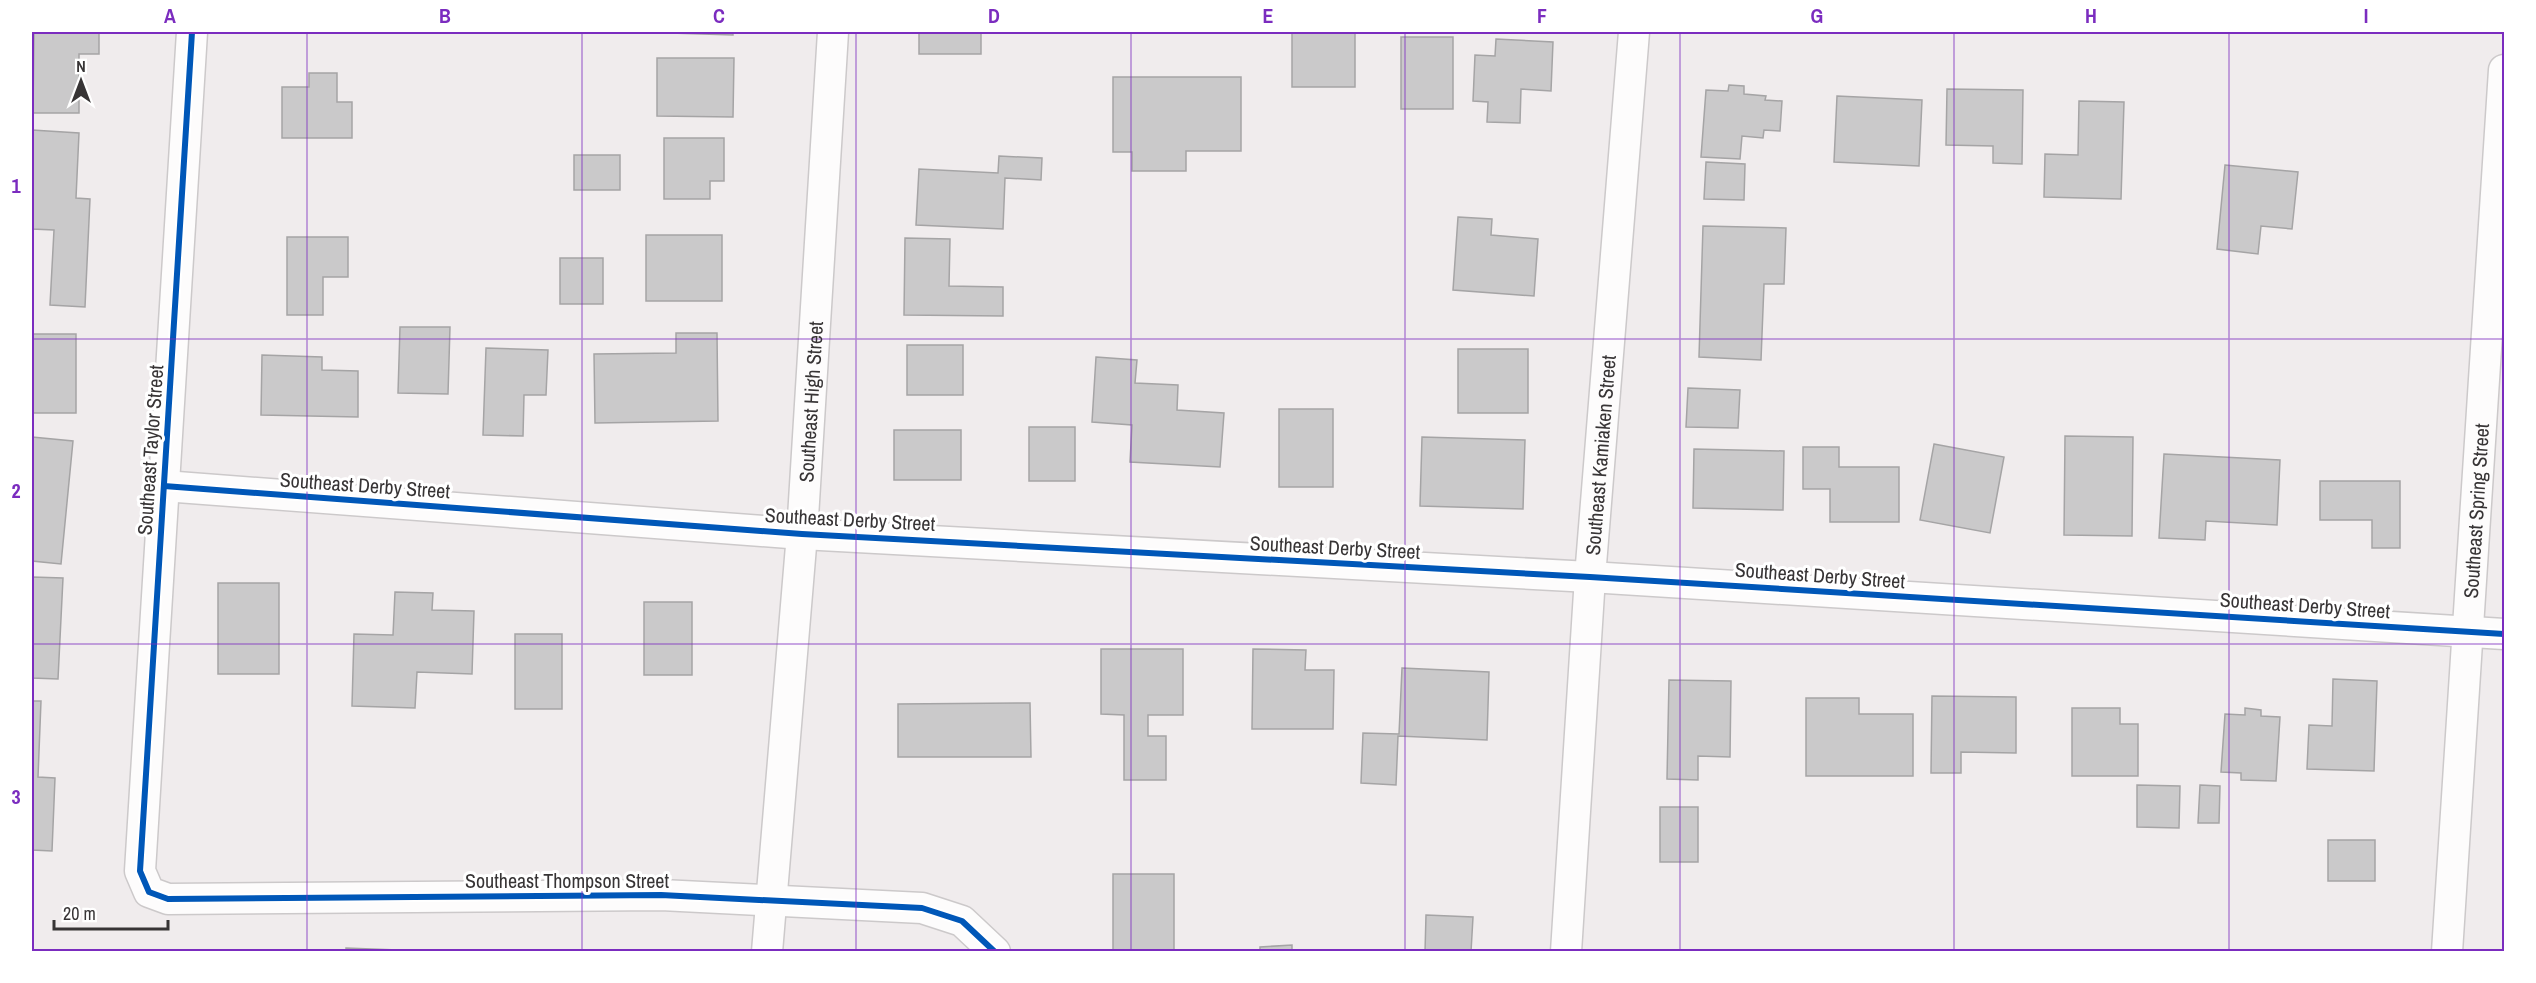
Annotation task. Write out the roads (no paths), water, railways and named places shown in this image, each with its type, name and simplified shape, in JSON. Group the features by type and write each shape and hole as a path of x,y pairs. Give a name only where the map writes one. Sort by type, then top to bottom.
{"street":[{"name":"Southeast Taylor Street","path":"140,871 192,32"},
{"name":"Southeast High Street","path":"767,951 802,534 833,32"},
{"name":"Southeast Kamiaken Street","path":"1566,951 1590,577 1634,32"},
{"name":"Southeast Spring Street","path":"2447,951 2470,632 2505,70"},
{"name":"Southeast Derby Street","path":"164,486 802,534 1590,577 2505,634"},
{"name":"Southeast Thompson Street","path":"140,871 149,892 168,899 661,895 922,908 962,921 996,951"}]}
